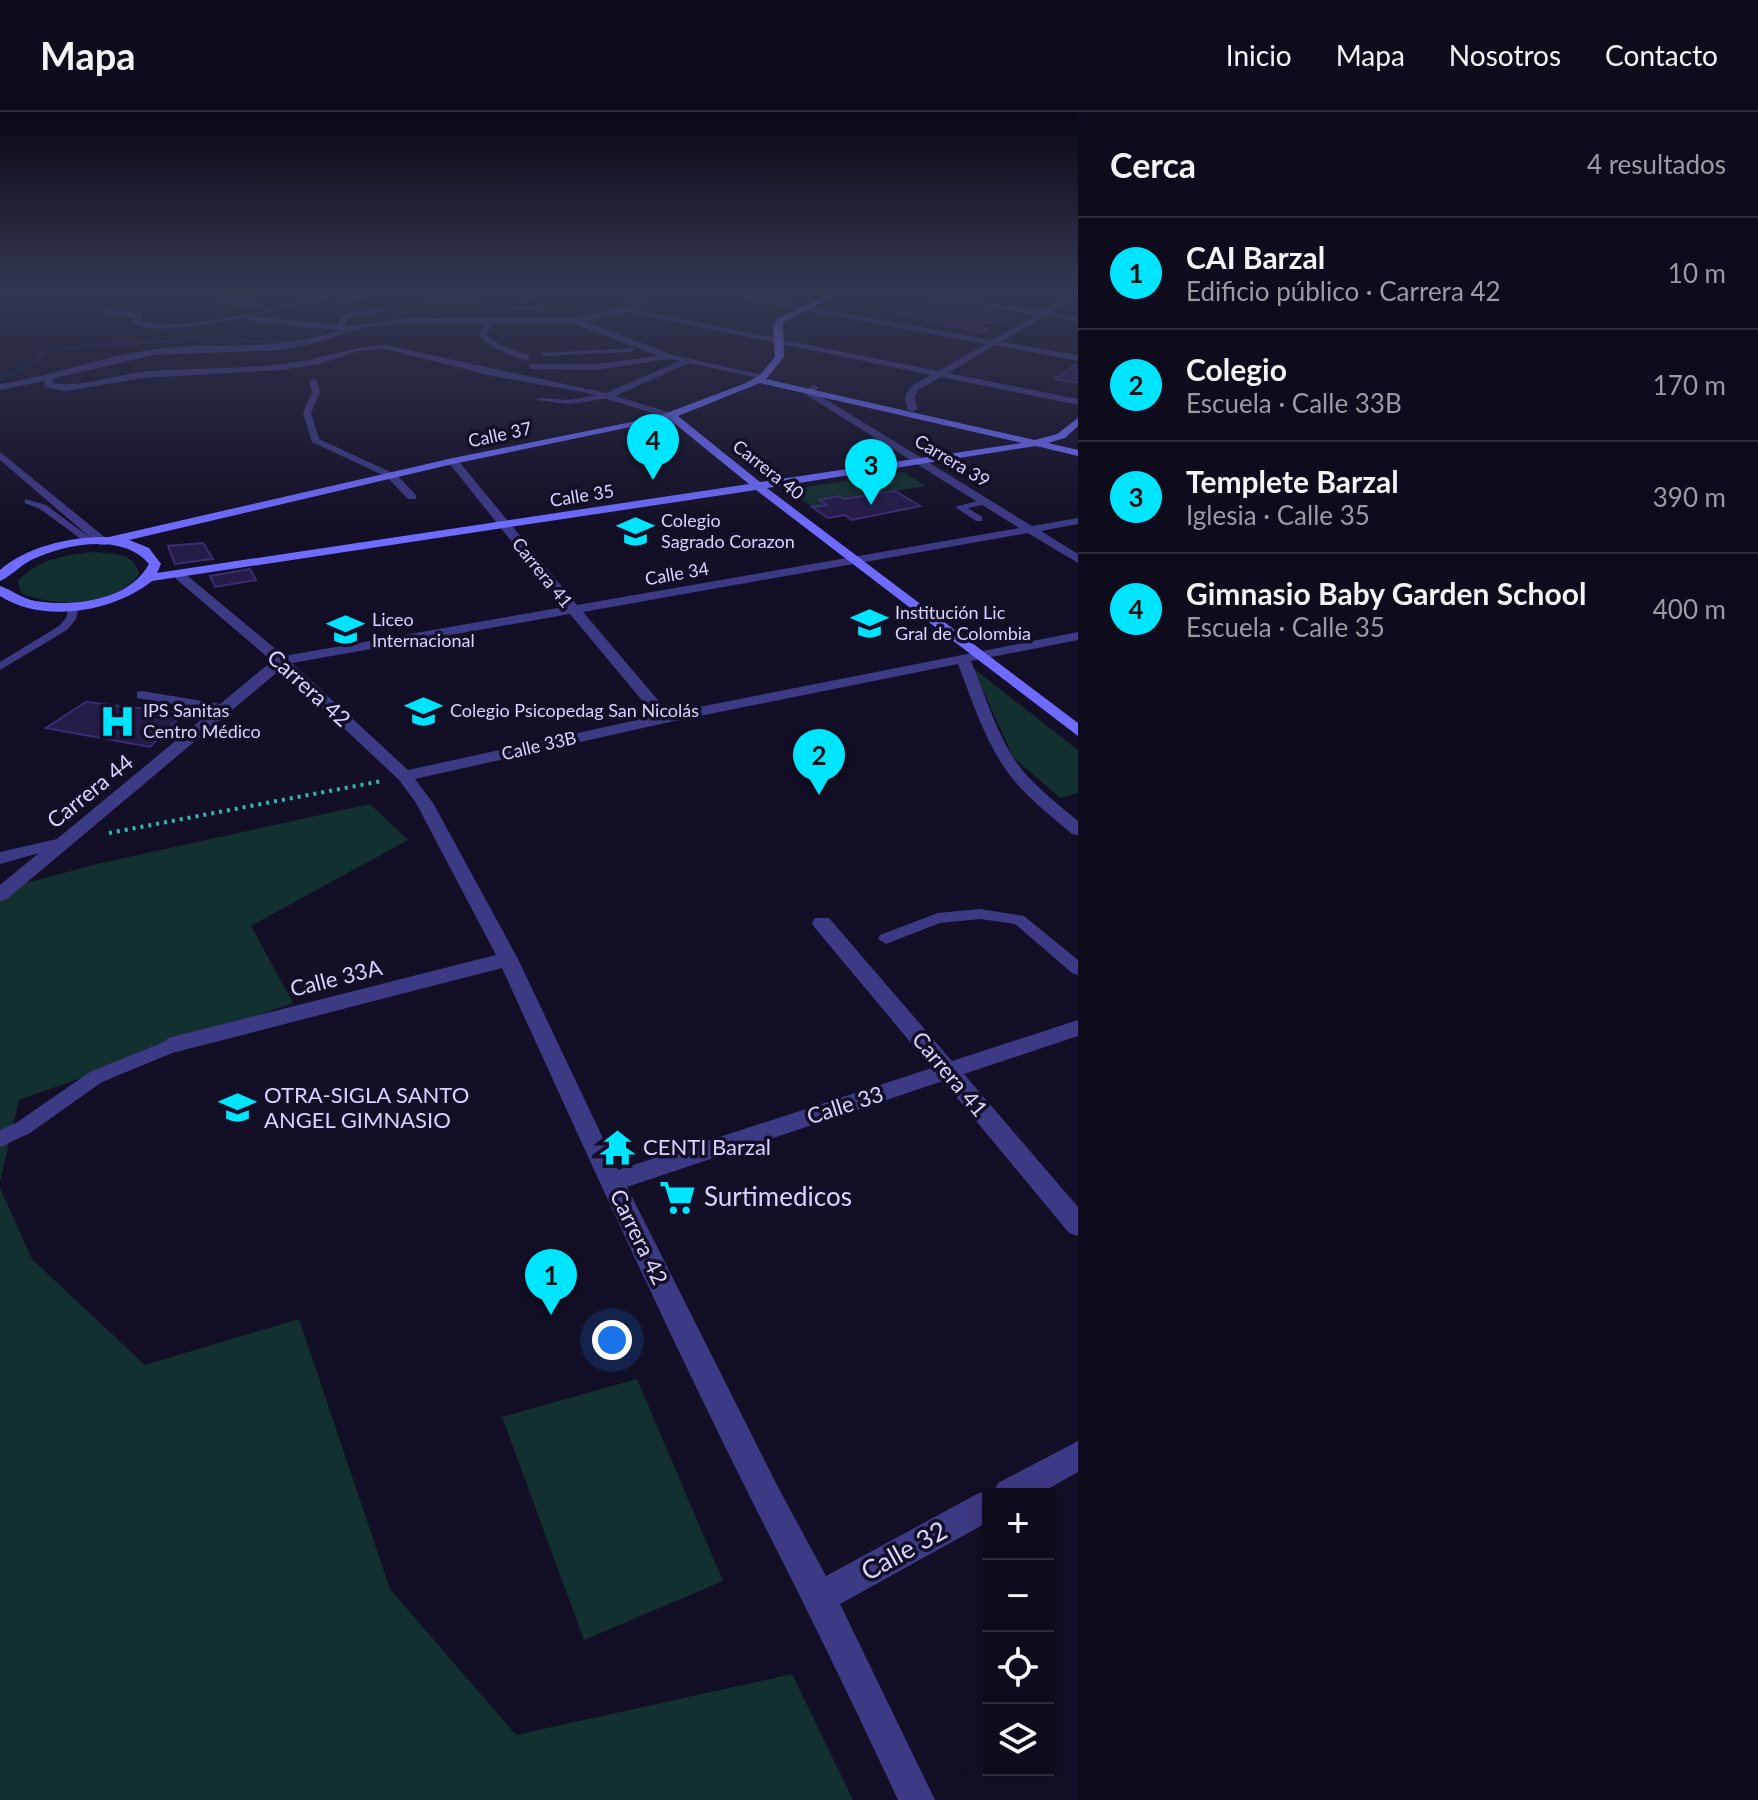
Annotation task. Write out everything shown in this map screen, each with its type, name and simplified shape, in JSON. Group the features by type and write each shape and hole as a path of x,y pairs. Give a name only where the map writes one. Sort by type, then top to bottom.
{"street":[{"path":"0,387 70,370"},
{"name":"Carrera 40","path":"52,375 47,385 66,388 142,375 233,370"},
{"name":"Carrera 40","path":"480,370 607,396 672,416 759,487 1078,731"},
{"path":"485,371 491,370"},
{"path":"607,396 668,370"},
{"path":"727,370 1078,453"},
{"path":"760,378 768,370"},
{"path":"917,370 1078,402"},
{"path":"912,409 912,392 945,370"},
{"path":"12,377 25,383"},
{"name":"Calle 37","path":"0,577 13,563 67,544 101,542 453,461 672,416 760,378"},
{"path":"811,390 1078,446"},
{"name":"Carrera 39","path":"811,390 919,463 1078,559"},
{"name":"Calle 35","path":"148,578 180,576 1034,444 1061,436 1078,421"},
{"path":"0,455 101,542 126,543 151,555 155,568 148,578 115,597 74,606 26,604 9,598 0,590"},
{"name":"Carrera 41","path":"453,461 503,526 665,718"},
{"path":"392,476 412,497"},
{"name":"Calle 34","path":"281,661 1078,521"},
{"name":"Carrera 42","path":"180,576 281,661 405,776 424,803 508,959 612,1182 768,1500 820,1597 917,1800"},
{"name":"Calle 33B","path":"405,776 665,718 1078,636"},
{"name":"Carrera 44","path":"0,895 281,661"},
{"path":"964,661 992,731 1011,766 1078,830"},
{"path":"0,858 61,842"},
{"name":"Carrera 41","path":"822,923 1078,1225"},
{"name":"Calle 33A","path":"176,1044 508,959"},
{"name":"Calle 33","path":"612,1182 1078,1028"},
{"path":"1020,1488 1078,1456"},
{"name":"Calle 32","path":"820,1597 982,1508"}],"lane":[{"path":"313,381 316,392 307,413 315,440 392,476"},
{"path":"540,400 569,402 607,396"},
{"path":"28,501 101,542"},
{"path":"979,519 960,507 984,502"},
{"path":"0,667 63,628 71,619 74,606"},
{"path":"141,695 227,709"},
{"path":"886,939 938,918 980,914 1019,920 1078,969"},
{"path":"0,1139 23,1128 96,1077 176,1044"}],"path":[{"path":"108,833 405,776"}],"green space":[{"path":"903,472 926,486 844,499 839,496 821,499 827,505 812,507 788,490"},
{"path":"93,552 128,558 139,574 115,593 84,602 51,601 21,593 18,581 34,568 62,557"},
{"path":"973,668 1078,750 1078,793 1060,798 1013,757"},
{"path":"370,804 408,840 251,926 293,1003 19,1100 0,1182 0,890 97,864"},
{"path":"0,1188 32,1259 145,1365 299,1319 390,1589 516,1735 792,1674 853,1800 0,1800"},
{"path":"637,1379 723,1581 584,1640 502,1417"}],"building":[{"path":"1068,370 1077,370 1078,383 1055,379"},
{"path":"895,491 920,506 852,520 845,515 828,518 812,507 827,505 819,500 839,496 844,499"},
{"path":"203,543 213,559 175,564 168,546"},
{"path":"250,569 256,580 215,587 210,576"},
{"name":"IPS Sanitas Centro Médico","path":"86,702 184,713 150,747 46,728"}],"waterway":[{"path":"0,380 20,370"}],"place":[{"name":"Gimnasio Baby Garden School","path":"653,480"},
{"name":"Templete Barzal","path":"871,505"},
{"name":"Colegio Sagrado Corazon","path":"635,531"},
{"name":"Institución Lic Gral de Colombia","path":"869,623"},
{"name":"Liceo Internacional","path":"346,630"},
{"name":"Colegio Psicopedag San Nicolás","path":"424,711"},
{"name":"IPS Sanitas Centro Médico","path":"117,721"},
{"name":"Colegio","path":"819,795"},
{"name":"OTRA-SIGLA SANTO ANGEL GIMNASIO","path":"238,1108"},
{"name":"CENTI Barzal","path":"617,1147"},
{"name":"Surtimedicos","path":"678,1197"},
{"name":"CAI Barzal","path":"551,1315"}]}
